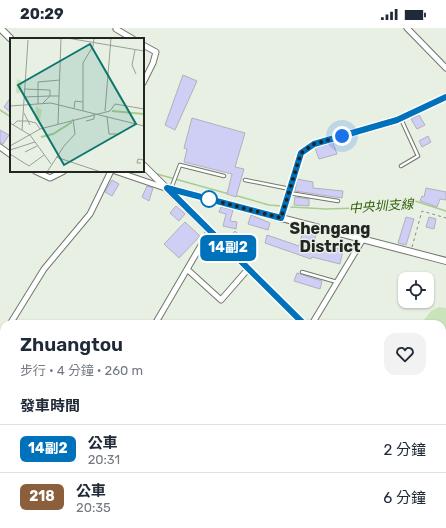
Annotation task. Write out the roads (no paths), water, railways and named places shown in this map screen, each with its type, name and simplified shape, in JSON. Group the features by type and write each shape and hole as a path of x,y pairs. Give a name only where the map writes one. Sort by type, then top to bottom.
{"street":[{"path":"0,28 10,38"},
{"path":"407,28 446,68"},
{"path":"116,29 131,38"},
{"path":"144,46 156,52 153,63 144,82"},
{"path":"281,218 301,153 314,144 401,118 445,99"},
{"path":"0,147 10,153"},
{"path":"144,166 300,320"},
{"path":"37,172 50,178 62,172"},
{"path":"12,320 44,269 90,214 111,172"},
{"path":"118,172 167,188 446,261"},
{"path":"158,320 210,230"},
{"path":"314,320 363,239"},
{"path":"188,270 221,300 248,269"}],"lane":[{"path":"401,118 418,156 401,166"},
{"path":"167,188 172,186 180,166 224,176"},
{"path":"245,180 338,201"},
{"path":"302,272 337,282"}],"waterway":[{"name":"中央圳支線","path":"0,110 10,116"},
{"name":"中央圳支線","path":"157,174 229,194"},
{"name":"中央圳支線","path":"234,195 269,205 281,206"},
{"name":"中央圳支線","path":"291,207 326,209 394,207 415,201 446,211"}],"district":[{"name":"Shengang District","path":"330,237"}]}
